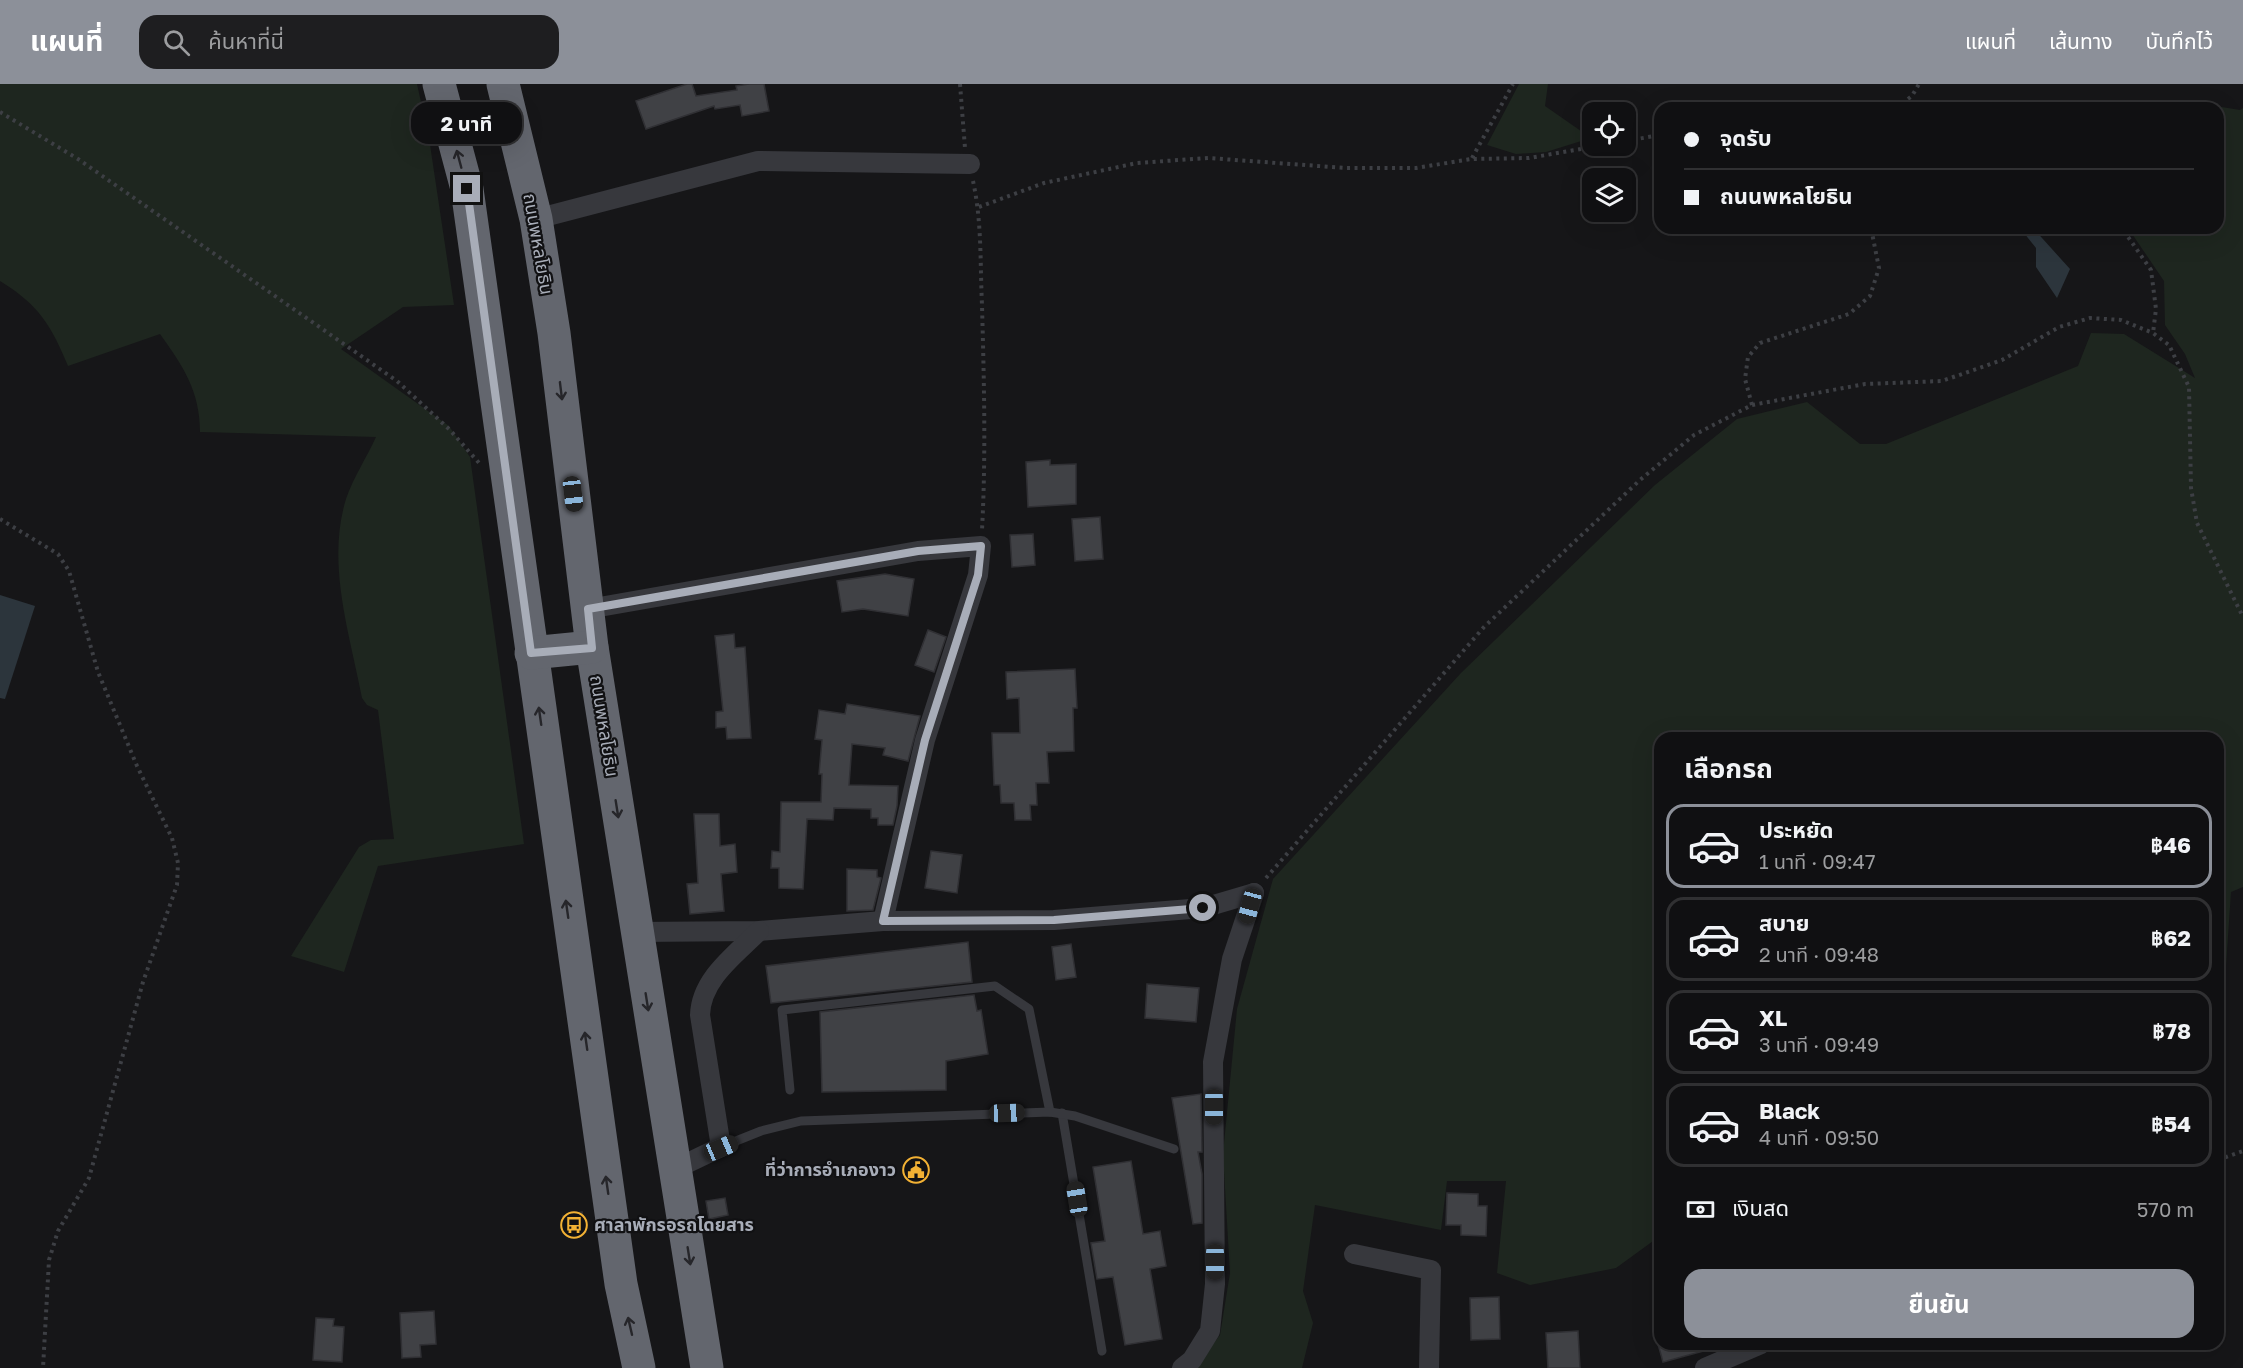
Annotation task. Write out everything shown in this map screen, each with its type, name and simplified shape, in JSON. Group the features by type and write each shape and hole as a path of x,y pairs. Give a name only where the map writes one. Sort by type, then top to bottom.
{"highway":[{"path":"439,84 467,189 621,1284 639,1368"},
{"name":"ถนนพหลโยธิน","path":"503,84 536,219 554,333 592,648 707,1368"},
{"path":"531,653 592,648"}],"street":[{"path":"536,219 758,161 970,164"},
{"path":"588,609 918,551 981,546 978,575 925,740 883,921"},
{"path":"636,932 759,931 883,921 1054,920 1203,908 1254,893"},
{"path":"1182,1368 1192,1360 1210,1331 1215,1284 1213,1062 1232,959 1254,893"},
{"path":"675,1169 721,1148 700,1015 701,1000 706,986 759,931"},
{"path":"1354,1254 1431,1270 1429,1368"},
{"path":"1705,1368 1747,1350"}],"lane":[{"path":"790,1090 782,1010 995,986 1029,1009 1050,1112"},
{"path":"721,1148 761,1131 801,1121 1050,1112 1062,1113 1174,1149"},
{"path":"1062,1113 1102,1351"}],"path":[{"path":"960,84 965,148 979,207 985,466 981,546"},
{"path":"1471,159 1514,84"},
{"path":"1904,102 1912,96 1919,84"},
{"path":"0,112 78,159 398,381 450,430 510,498"},
{"path":"1636,139 1654,136"},
{"path":"979,207 1044,183 1091,170 1137,163 1208,158 1346,168 1404,168 1471,159 1529,158 1582,149"},
{"path":"1752,405 1745,379 1748,357 1760,343 1849,314 1870,296 1878,268 1871,234"},
{"path":"2126,234 2151,270 2157,309 2153,333"},
{"path":"1254,893 1484,627 1640,480 1694,435 1752,405 1865,384 1942,381 2002,360 2059,327 2090,318 2121,320 2153,333 2169,345 2189,387 2191,488 2197,523 2243,617"},
{"path":"0,519 57,554 69,571 98,672 137,766 172,838 178,863 177,885 143,982 89,1178 58,1231 49,1260 43,1368"},
{"path":"2224,1158 2243,1151"}],"shaded area":[{"path":"0,84 417,84 429,138 454,305 403,307 341,349 449,426 470,457 524,844 378,866 344,972 291,956 359,847 371,840 394,839 378,710 367,705 362,698 346,624 339,574 340,524 346,499 376,437 200,432 197,404 189,380 160,334 68,366 56,339 42,317 25,299 0,281"},
{"path":"1519,84 1548,84 1545,106 1582,132 1582,141 1546,152 1516,154 1487,145"},
{"path":"2224,107 2240,110 2243,108 2243,887 2231,892 2224,996 2224,732 1654,732 1654,1240 1616,1268 1530,1285 1497,1273 1506,1181 1447,1181 1441,1230 1315,1205 1303,1291 1313,1323 1302,1368 1195,1368 1220,1335 1230,1273 1223,1154 1237,1009 1273,879 1461,673 1655,485 1737,419 1807,402 1860,444 1886,444 2078,366 2091,333 2124,334 2195,378 2185,354 2165,325 2164,281 2132,234 2224,234"},
{"path":"2025,234 2038,234 2070,269 2057,298 2036,267 2036,248"},
{"path":"0,595 35,606 5,699 0,698"}],"building":[{"path":"692,84 696,96 737,90 736,86 764,84 769,111 742,116 740,105 715,109 714,106 646,129 636,101"},
{"path":"1050,460 1050,465 1076,464 1076,504 1028,507 1026,462"},
{"path":"1100,517 1103,559 1075,561 1072,519"},
{"path":"1033,534 1035,565 1012,567 1010,535"},
{"path":"885,574 914,579 908,616 863,609 842,612 837,581"},
{"path":"928,630 946,637 934,672 915,665"},
{"path":"734,634 735,648 745,647 751,738 727,739 726,727 716,728 716,712 723,711 715,636"},
{"path":"1075,669 1077,708 1073,708 1074,751 1047,752 1049,783 1036,783 1037,805 1030,805 1031,820 1015,820 1014,803 1001,803 1000,785 994,785 992,733 1020,733 1019,698 1007,699 1006,672"},
{"path":"847,704 920,716 908,761 883,755 885,748 852,744 849,785 898,786 893,825 878,825 878,818 871,818 871,809 834,808 833,820 807,819 803,889 779,888 779,868 771,868 772,851 780,852 781,802 821,802 822,774 819,774 822,740 815,739 819,710 845,714"},
{"path":"694,814 719,814 720,846 735,844 737,872 721,874 724,911 690,914 687,884 698,883"},
{"path":"931,851 962,855 957,893 925,888"},
{"path":"847,869 877,870 877,877 881,878 873,910 847,911"},
{"path":"968,942 972,982 771,1003 766,966"},
{"path":"1071,944 1076,977 1056,980 1052,947"},
{"path":"1147,984 1199,988 1196,1022 1145,1018"},
{"path":"974,995 977,1011 981,1010 988,1054 946,1061 946,1090 822,1092 820,1012"},
{"path":"1201,1094 1202,1152 1198,1152 1202,1174 1202,1223 1193,1224 1172,1098"},
{"path":"1131,1161 1143,1234 1160,1231 1166,1266 1150,1269 1162,1339 1125,1345 1113,1277 1097,1279 1091,1243 1105,1241 1093,1167"},
{"path":"1447,1193 1478,1194 1478,1206 1487,1206 1486,1236 1461,1235 1461,1225 1446,1225"},
{"path":"725,1198 728,1215 709,1219 706,1201"},
{"path":"582,1212 586,1232 566,1235 563,1216"},
{"path":"1499,1297 1500,1339 1471,1340 1470,1298"},
{"path":"434,1311 436,1344 420,1345 421,1357 402,1358 400,1313"},
{"path":"316,1318 334,1319 333,1326 344,1327 342,1362 313,1360"},
{"path":"1578,1331 1580,1368 1548,1368 1546,1333"},
{"path":"1660,1350 1707,1350 1663,1362"}],"place":[{"name":"ที่ว่าการอำเภองาว","path":"916,1170"},
{"name":"ศาลาพักรอรถโดยสาร","path":"574,1225"}],"route":[{"path":"467,189 531,653 592,648 588,609 918,551 981,546 978,575 968,610 925,740 883,921 1054,920 1203,908"}]}
